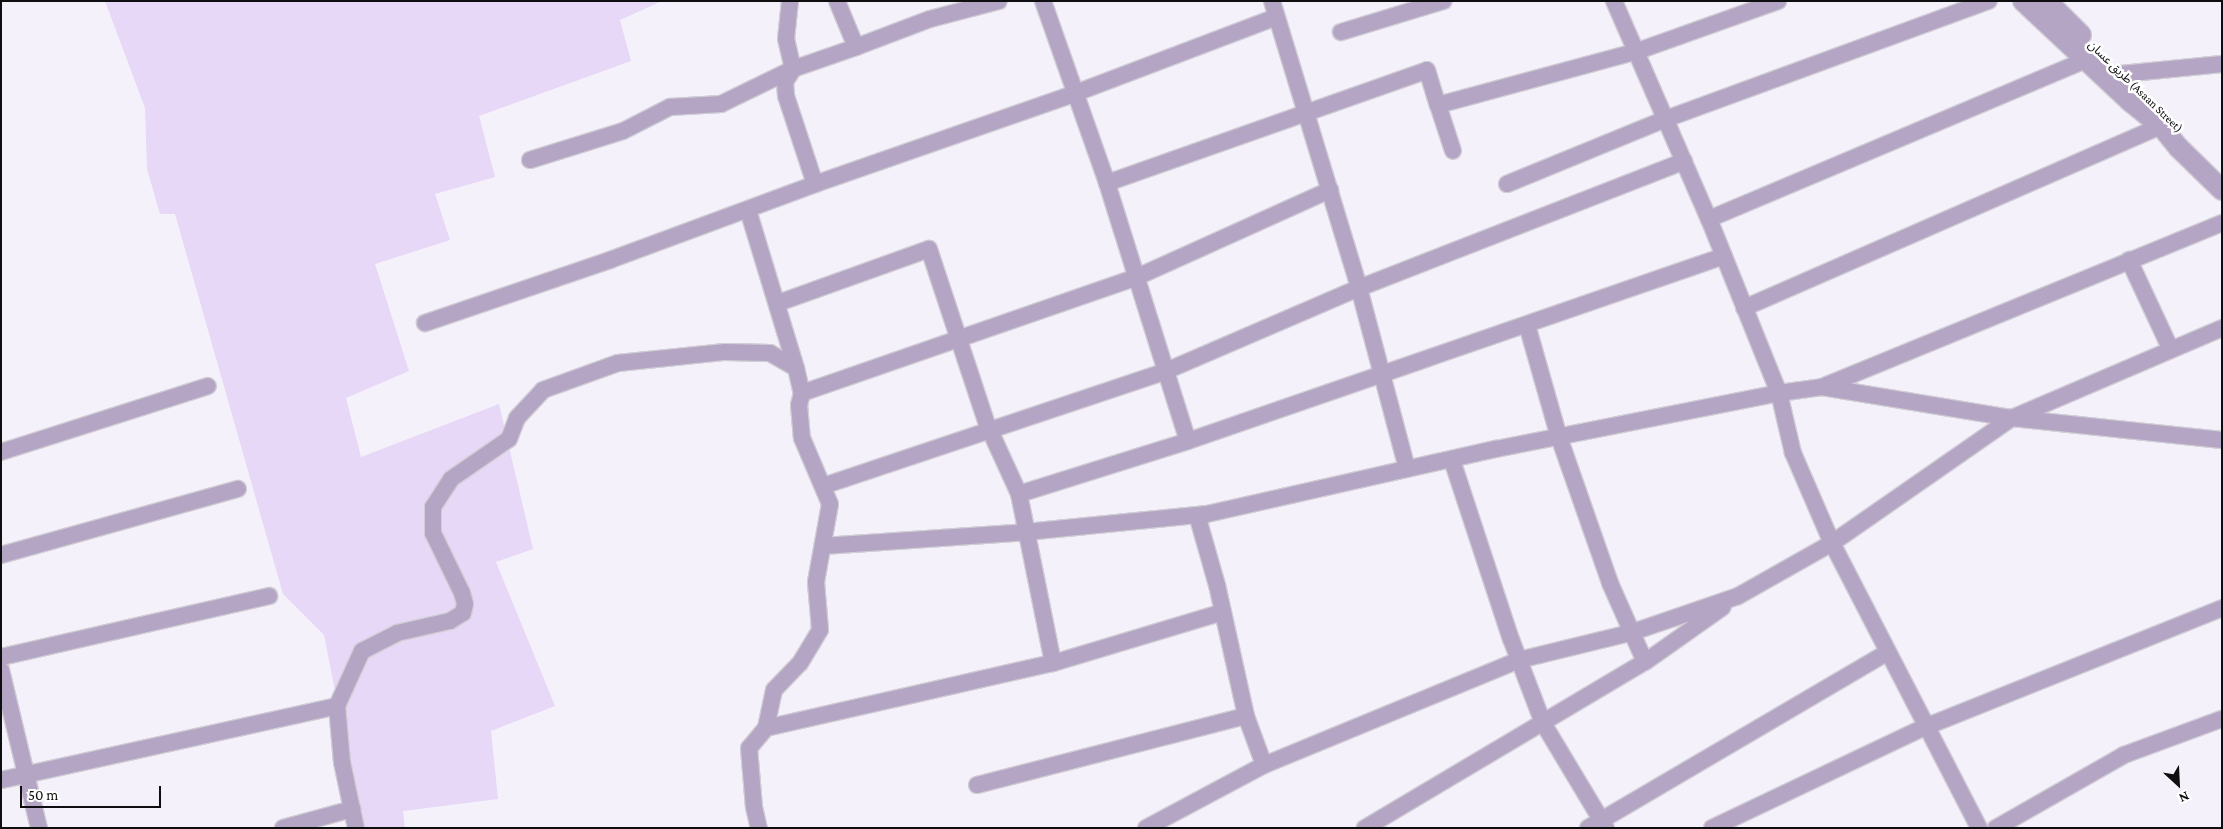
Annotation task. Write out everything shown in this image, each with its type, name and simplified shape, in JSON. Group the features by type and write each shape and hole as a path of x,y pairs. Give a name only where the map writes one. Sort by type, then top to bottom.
{"street":[{"path":"790,1 786,39 793,69 785,82 786,96 815,184"},
{"path":"837,1 856,47"},
{"path":"530,160 623,131 670,107 721,104 793,69 930,19 999,1"},
{"path":"1043,1 1107,183 1188,441"},
{"path":"1342,32 1443,1"},
{"path":"1614,1 1663,120 1709,219 1779,392 1793,453 1832,543 1886,653 1979,828"},
{"path":"1438,105 1635,52 1778,1"},
{"path":"1507,184 1663,120 1989,1"},
{"path":"2023,1 2088,59 2131,102 2161,126 2179,148 2222,190"},
{"name":"طريق عسان (Asaan Street)","path":"2047,1 2222,173"},
{"path":"425,323 494,302 815,184 1076,93 1274,9 1359,288 1407,469"},
{"path":"1709,219 2088,59"},
{"path":"2121,74 2222,64"},
{"path":"1107,183 1427,70 1453,151"},
{"path":"1744,308 2161,126"},
{"path":"824,486 1166,371 1359,288 1684,162"},
{"path":"802,393 886,366 960,338 1137,277 1330,190"},
{"path":"748,210 778,303 802,393 799,405 802,438 824,486 830,504 816,582 820,630 800,663 774,690 766,728 749,748 758,828"},
{"path":"823,546 1026,532 1198,515 1559,437 1779,392 1822,387 2222,223"},
{"path":"778,303 928,249 960,338 989,430 1019,494 1053,663"},
{"path":"1019,494 1188,441 1382,376 1724,256"},
{"path":"2129,260 2170,350"},
{"path":"1527,325 1559,437 1630,633 1646,662"},
{"path":"1366,828 1646,662 1738,596 1832,543 2012,418 2222,328"},
{"path":"356,828 342,762 338,706 362,651 397,633 450,621 463,613 466,604 462,593 433,533 434,507 450,479 509,438 517,418 542,390 618,363 725,352 770,353 796,368"},
{"path":"1,452 208,386"},
{"path":"1822,387 2012,418 2222,440"},
{"path":"1452,460 1519,660 1543,723 1598,825 1886,653"},
{"path":"1,555 238,490"},
{"path":"1198,515 1223,612 1246,716 1264,765"},
{"path":"1,658 269,596"},
{"path":"1146,828 1264,765 1519,660 1630,633 1738,596"},
{"path":"1712,828 1925,727 2222,608"},
{"path":"766,728 1053,663 1223,612"},
{"path":"1,670 40,828"},
{"path":"1,780 338,706"},
{"path":"977,785 1246,716"},
{"path":"1996,828 2124,755 2222,719"},
{"path":"283,828 352,809"}],"shaded area":[{"path":"105,1 662,1 620,20 631,61 479,116 495,177 435,194 450,240 375,264 409,371 346,398 361,457 499,404 533,549 496,562 555,706 491,731 498,799 403,811 405,828 362,828 324,635 283,594 175,214 160,214 147,169 145,108"}]}
